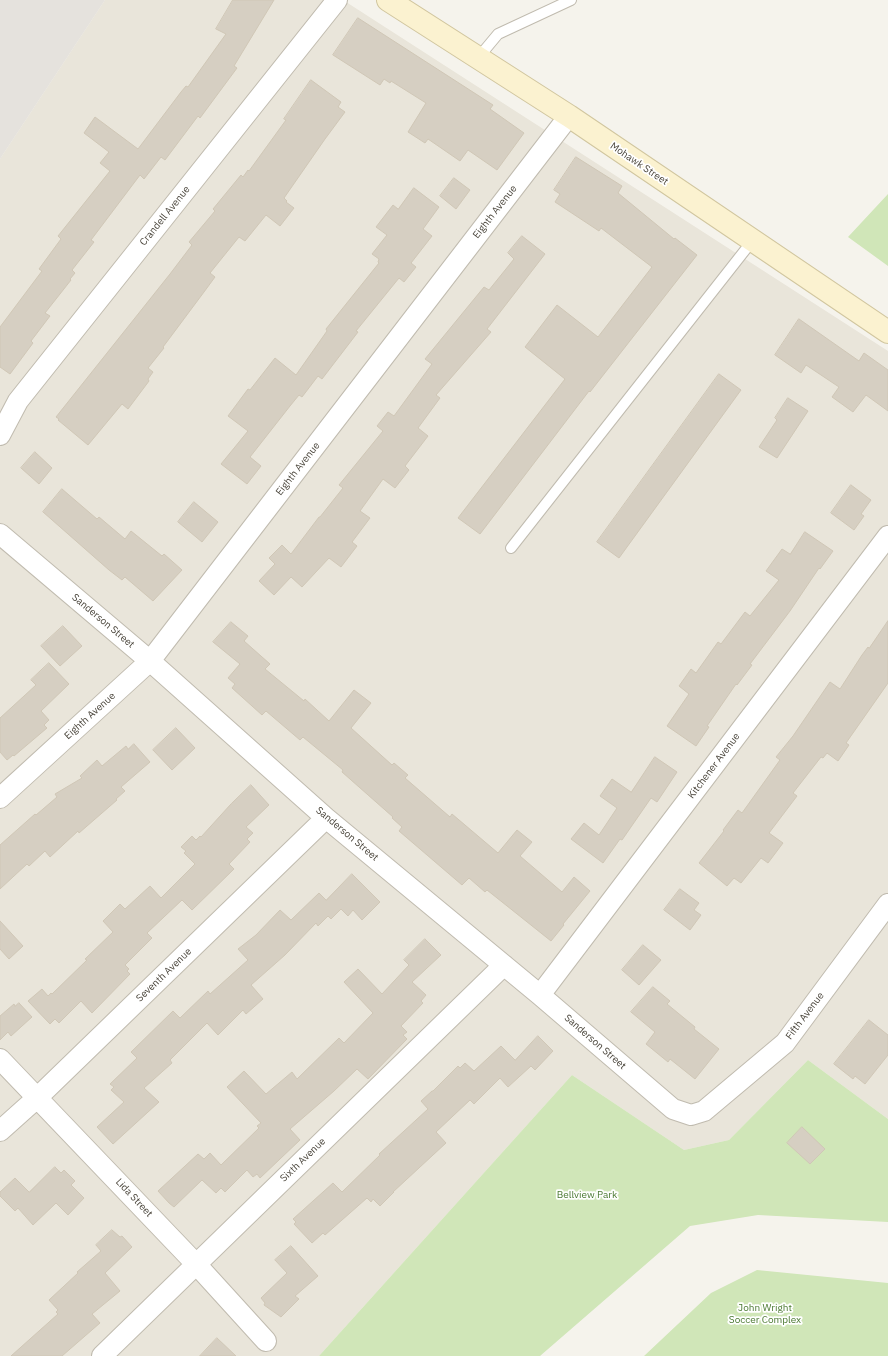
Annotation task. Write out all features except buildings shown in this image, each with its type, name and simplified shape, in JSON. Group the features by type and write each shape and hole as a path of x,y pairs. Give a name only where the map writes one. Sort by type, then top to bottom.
{"street":[{"name":"Crandell Avenue","path":"0,435 18,401 337,0"},
{"name":"Mohawk Street","path":"388,0 569,116 888,332"},
{"name":"Eighth Avenue","path":"0,798 150,662 569,116"},
{"name":"Sanderson Street","path":"0,534 150,662 326,818 540,995 673,1108 691,1115 704,1111"},
{"name":"Kitchener Avenue","path":"540,995 888,536"},
{"name":"Seventh Avenue","path":"0,1132 326,818"},
{"name":"Fifth Avenue","path":"704,1111 785,1043 888,904"},
{"name":"Sixth Avenue","path":"102,1356 504,965"},
{"name":"Lida Street","path":"0,1059 38,1097 266,1340"}],"lane":[{"path":"478,58 498,34 571,0"},
{"path":"511,548 753,240"}],"shaded area":[{"path":"0,0 105,0 0,159"},
{"path":"105,0 343,0 888,351 888,1119 808,1060 729,1140 684,1150 572,1075 319,1356 0,1356 0,159"}],"green space":[{"path":"888,194 888,266 848,237"},
{"name":"Bellview Park","path":"808,1060 888,1119 888,1222 758,1215 690,1226 540,1356 319,1356 572,1075 684,1150 729,1140"},
{"name":"John Wright Soccer Complex","path":"757,1270 888,1283 888,1356 644,1356 711,1293"}]}
